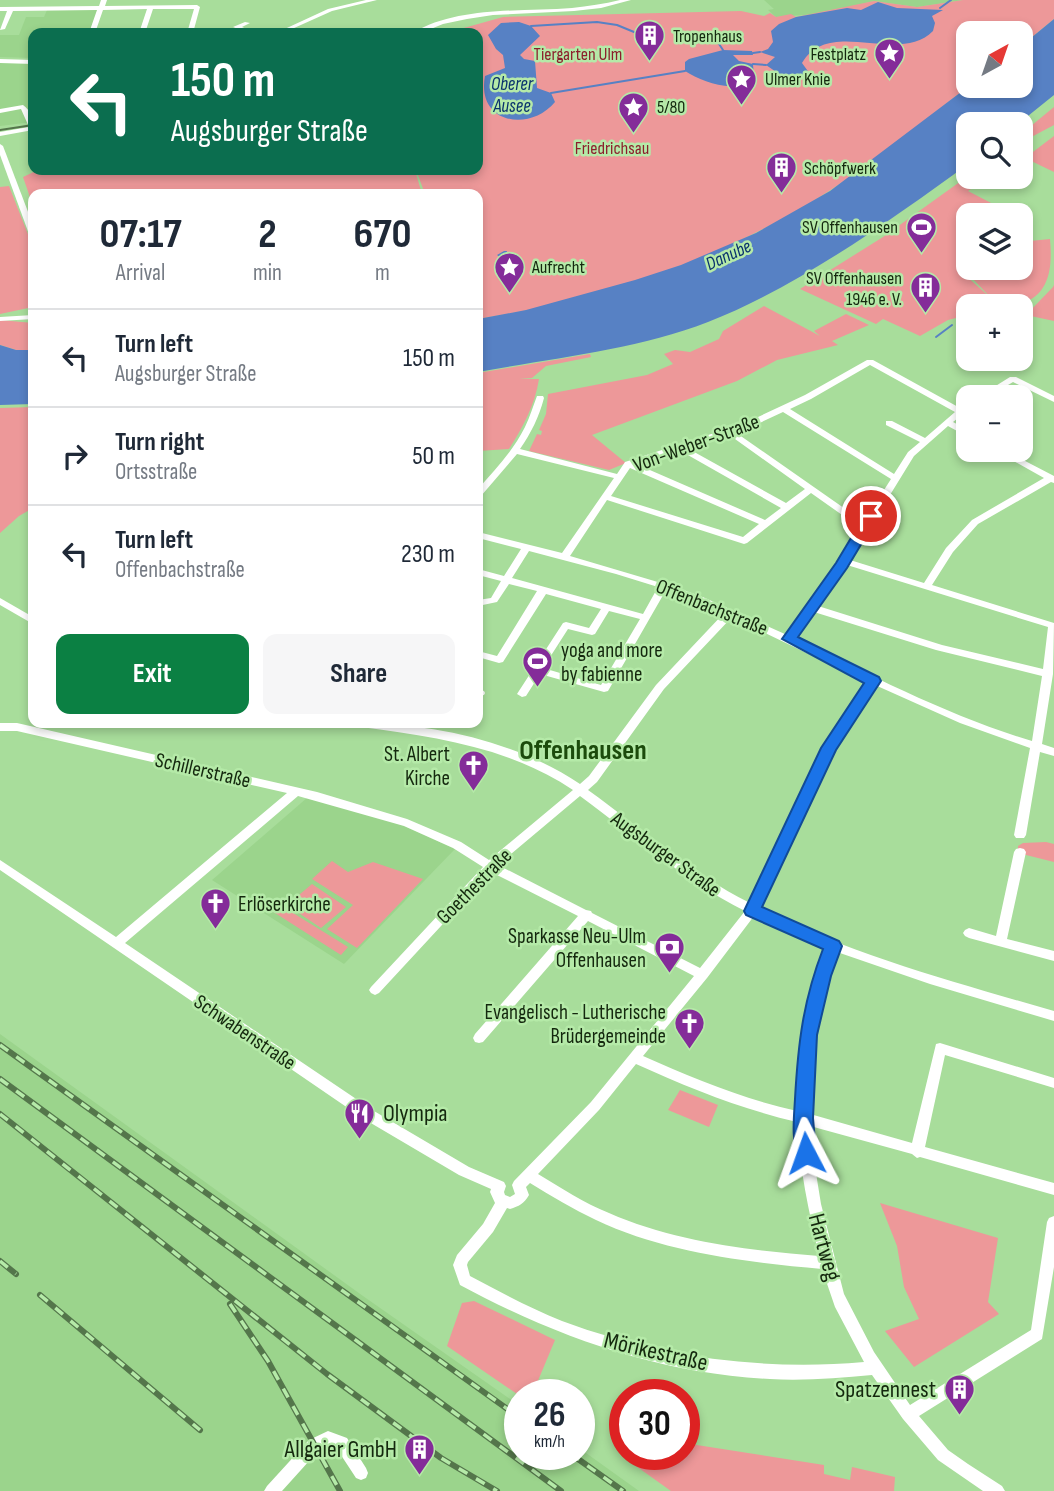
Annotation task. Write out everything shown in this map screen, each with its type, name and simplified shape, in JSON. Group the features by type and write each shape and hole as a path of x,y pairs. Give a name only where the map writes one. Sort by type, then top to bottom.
{"street":[{"path":"22,9 25,0"},
{"path":"94,28 104,0"},
{"path":"289,28 352,2 374,0"},
{"path":"426,28 442,20 468,13 594,7 628,0"},
{"path":"143,28 149,5"},
{"path":"0,9 149,5 197,7 191,28"},
{"path":"0,28 3,28 11,9"},
{"path":"239,28 236,27 247,23"},
{"path":"0,61 28,61"},
{"path":"0,111 23,107 28,118"},
{"path":"0,134 28,129"},
{"path":"0,146 28,221"},
{"path":"0,318 28,317"},
{"name":"Von-Weber-Straße","path":"516,451 620,477 628,464 730,432 785,409 870,362 956,410"},
{"path":"1003,385 1013,379 1026,385"},
{"path":"1033,388 1054,398"},
{"path":"483,485 516,451 528,432 540,398"},
{"path":"785,409 895,478"},
{"path":"789,639 844,561 911,454 956,413"},
{"path":"947,422 956,427"},
{"path":"889,423 924,441"},
{"path":"730,432 854,519 866,524"},
{"path":"681,447 786,507"},
{"path":"1020,462 1052,479"},
{"path":"628,464 764,523"},
{"path":"564,557 620,477"},
{"path":"926,587 949,550 975,522 1052,479"},
{"path":"606,498 744,541 810,489"},
{"name":"Offenbachstraße","path":"483,536 664,586 730,612 873,681 1054,752"},
{"path":"483,602 494,600 526,548"},
{"path":"844,561 1054,626 1020,835"},
{"path":"483,573 646,618"},
{"path":"537,670 604,689 664,586"},
{"path":"483,655 499,660 543,590"},
{"path":"0,601 28,618"},
{"path":"522,694 566,625 592,632 607,607"},
{"path":"813,608 942,649 1048,674"},
{"name":"Goethestraße","path":"375,990 491,866 582,791 607,763 660,687 730,612"},
{"path":"828,1262 788,1260 677,1242 619,1223 524,1180 509,1181 499,1186 498,1196 503,1202 510,1203 520,1198 524,1180 595,1107 752,911 829,748 873,681"},
{"name":"Schillerstraße","path":"0,727 35,731 356,806 405,823 457,845 491,866 703,975"},
{"name":"Augsburger Straße","path":"393,728 463,739 493,747 536,764 582,791 696,879 752,911 833,946 1054,1016"},
{"path":"116,944 295,792"},
{"path":"1001,941 1020,852"},
{"name":"Schwabenstraße","path":"0,864 369,1115 454,1165 499,1186"},
{"path":"479,1038 587,914"},
{"path":"969,933 1054,956"},
{"name":"Hartweg","path":"833,946 822,976 808,1035 803,1118 812,1197 842,1309 874,1368 908,1415 943,1455 997,1491"},
{"path":"917,1152 940,1048 1054,1083"},
{"path":"635,1058 697,1086 763,1110 803,1118 1054,1189"},
{"name":"Mörikestraße","path":"503,1202 497,1216 462,1259 460,1265 464,1280 555,1325 642,1352 762,1373 823,1373 874,1368"},
{"path":"908,1415 1037,1334 1054,1222"},
{"path":"272,1491 314,1445 328,1438 342,1443 361,1473"}],"shaded area":[{"path":"764,0 963,0 917,7 874,1 818,14 776,17 768,10 774,9"},
{"path":"98,9 91,28 28,28 28,58 0,57 0,35 19,35 26,17 44,17 47,10"},
{"path":"0,62 28,63 28,123 0,126"},
{"path":"308,797 404,826 455,849 344,964 212,880"},
{"path":"0,1034 504,1395 504,1470 595,1470 595,1459 639,1491 0,1491"}],"green space":[{"name":"Friedrichsau","path":"963,0 1054,0 1054,19 1033,36 1033,21 956,21 956,96 865,166 790,215 705,256 660,273 569,301 483,318 483,189 423,189 418,175 483,175 483,28 464,28 503,17 741,11 764,16 770,13 776,17 791,14 796,17 874,1 917,7"},
{"path":"1054,107 1054,125 1033,136 1033,124"},
{"path":"1054,136 1054,172 1033,162 1033,152"},
{"path":"28,175 416,175 421,189 28,189 28,192 23,177"},
{"name":"SV Offenhausen","path":"956,185 956,189 971,189 968,191 991,203 956,203 956,280 971,280 986,294 956,294 956,318 920,336 883,319 876,324 800,289 883,237"},
{"path":"9,186 28,234 28,308 0,314 0,187"},
{"name":"SV Offenhausen","path":"1050,239 1050,267 1043,288 1036,296 987,294 974,280 1033,280 1033,241"},
{"path":"1054,285 1054,321 1033,316 1033,308"},
{"path":"764,306 820,336 814,331 846,314 869,325 832,341 838,345 777,360 737,381 592,435 626,463 609,470 529,451 537,434 541,435 542,431 539,430 546,414 548,394 647,375 673,364 664,354 675,350 690,352 719,339 723,331"},
{"path":"0,320 28,323 28,350 16,350 0,345"},
{"path":"590,354 591,357 546,366 532,378 519,379 539,379 531,407 509,449 483,451 483,372"},
{"path":"28,407 28,511 0,533 0,408"},
{"path":"1023,843 1054,844 1054,862 1018,853 1018,846"},
{"path":"332,861 348,872 373,862 423,879 357,948 327,929 353,905 312,879"},
{"path":"312,884 346,907 321,928 287,905"},
{"path":"272,900 348,947 341,955 264,906"},
{"path":"680,1090 718,1105 709,1127 668,1110"},
{"path":"880,1203 998,1238 988,1302 999,1314 914,1367 885,1331 919,1319 904,1287 897,1246"},
{"path":"474,1301 555,1340 539,1379 504,1379 504,1385 447,1346 462,1303"},
{"path":"700,1446 824,1465 824,1474 850,1480 852,1467 895,1477 894,1491 671,1491 641,1470 700,1470"}],"water":[{"path":"878,2 897,8 943,10 932,16 935,23 933,31 918,40 902,44 847,41 829,43 814,50 802,63 810,74 806,79 785,78 766,65 775,57 760,52 768,49 773,42 771,31 779,24 796,17 847,8 861,10"},
{"name":"Danube","path":"1054,19 1054,95 1033,112 956,112 956,173 809,272 742,308 680,332 594,352 483,371 483,318 526,310 681,265 756,233 830,191 956,96 956,98 1033,98 1033,36"},
{"name":"Oberer Ausee","path":"519,22 531,26 540,36 520,55 524,59 535,61 537,88 551,93 555,102 532,118 519,120 496,113 488,104 484,92 485,76 505,68 503,55 488,35 501,23"},
{"path":"723,50 752,51 753,55 733,55 739,61 753,64 754,78 738,86 719,85 685,71 685,62 689,59"},
{"path":"0,345 16,350 28,350 28,404 0,405"}],"waterway":[{"path":"940,8 951,0"},
{"path":"531,26 597,22 617,25 634,32"},
{"path":"673,31 713,35 723,50"},
{"path":"753,53 760,52"},
{"path":"753,64 766,65"},
{"path":"551,93 685,71"},
{"path":"501,261 507,258 501,255 504,253"},
{"path":"936,337 952,325"}],"tram line":[{"path":"0,130 28,126"}],"railway":[{"path":"0,1045 504,1407"},
{"path":"0,1079 561,1491"},
{"path":"0,1114 327,1374 441,1458 497,1491"},
{"path":"0,1261 16,1274"},
{"path":"40,1295 200,1430"},
{"path":"230,1304 268,1361 340,1491"},
{"path":"593,1470 623,1491"}],"place":[{"name":"Tropenhaus","path":"650,63"},
{"name":"Festplatz","path":"889,81"},
{"name":"Ulmer Knie","path":"742,106"},
{"name":"5/80","path":"634,134"},
{"name":"Schöpfwerk","path":"781,195"},
{"name":"SV Offenhausen","path":"921,254"},
{"name":"Aufrecht","path":"509,294"},
{"name":"SV Offenhausen 1946 e. V.","path":"925,315"},
{"name":"yoga and more by fabienne","path":"538,689"},
{"name":"St. Albert Kirche","path":"473,793"},
{"name":"Erlöserkirche","path":"215,931"},
{"name":"Sparkasse Neu-Ulm Offenhausen","path":"669,975"},
{"name":"Evangelisch - Lutherische Brüdergemeinde","path":"689,1051"},
{"name":"Olympia","path":"360,1140"},
{"name":"Spatzennest","path":"959,1416"},
{"name":"Allgaier GmbH","path":"420,1476"}],"district":[{"name":"Offenhausen","path":"583,749"}],"route":[{"path":"806,1153 803,1118 808,1035 822,976 833,946 752,911 829,748 873,681 789,639 842,565 871,516"}],"park label":[{"name":"Tiergarten Ulm","path":"578,54"}]}
